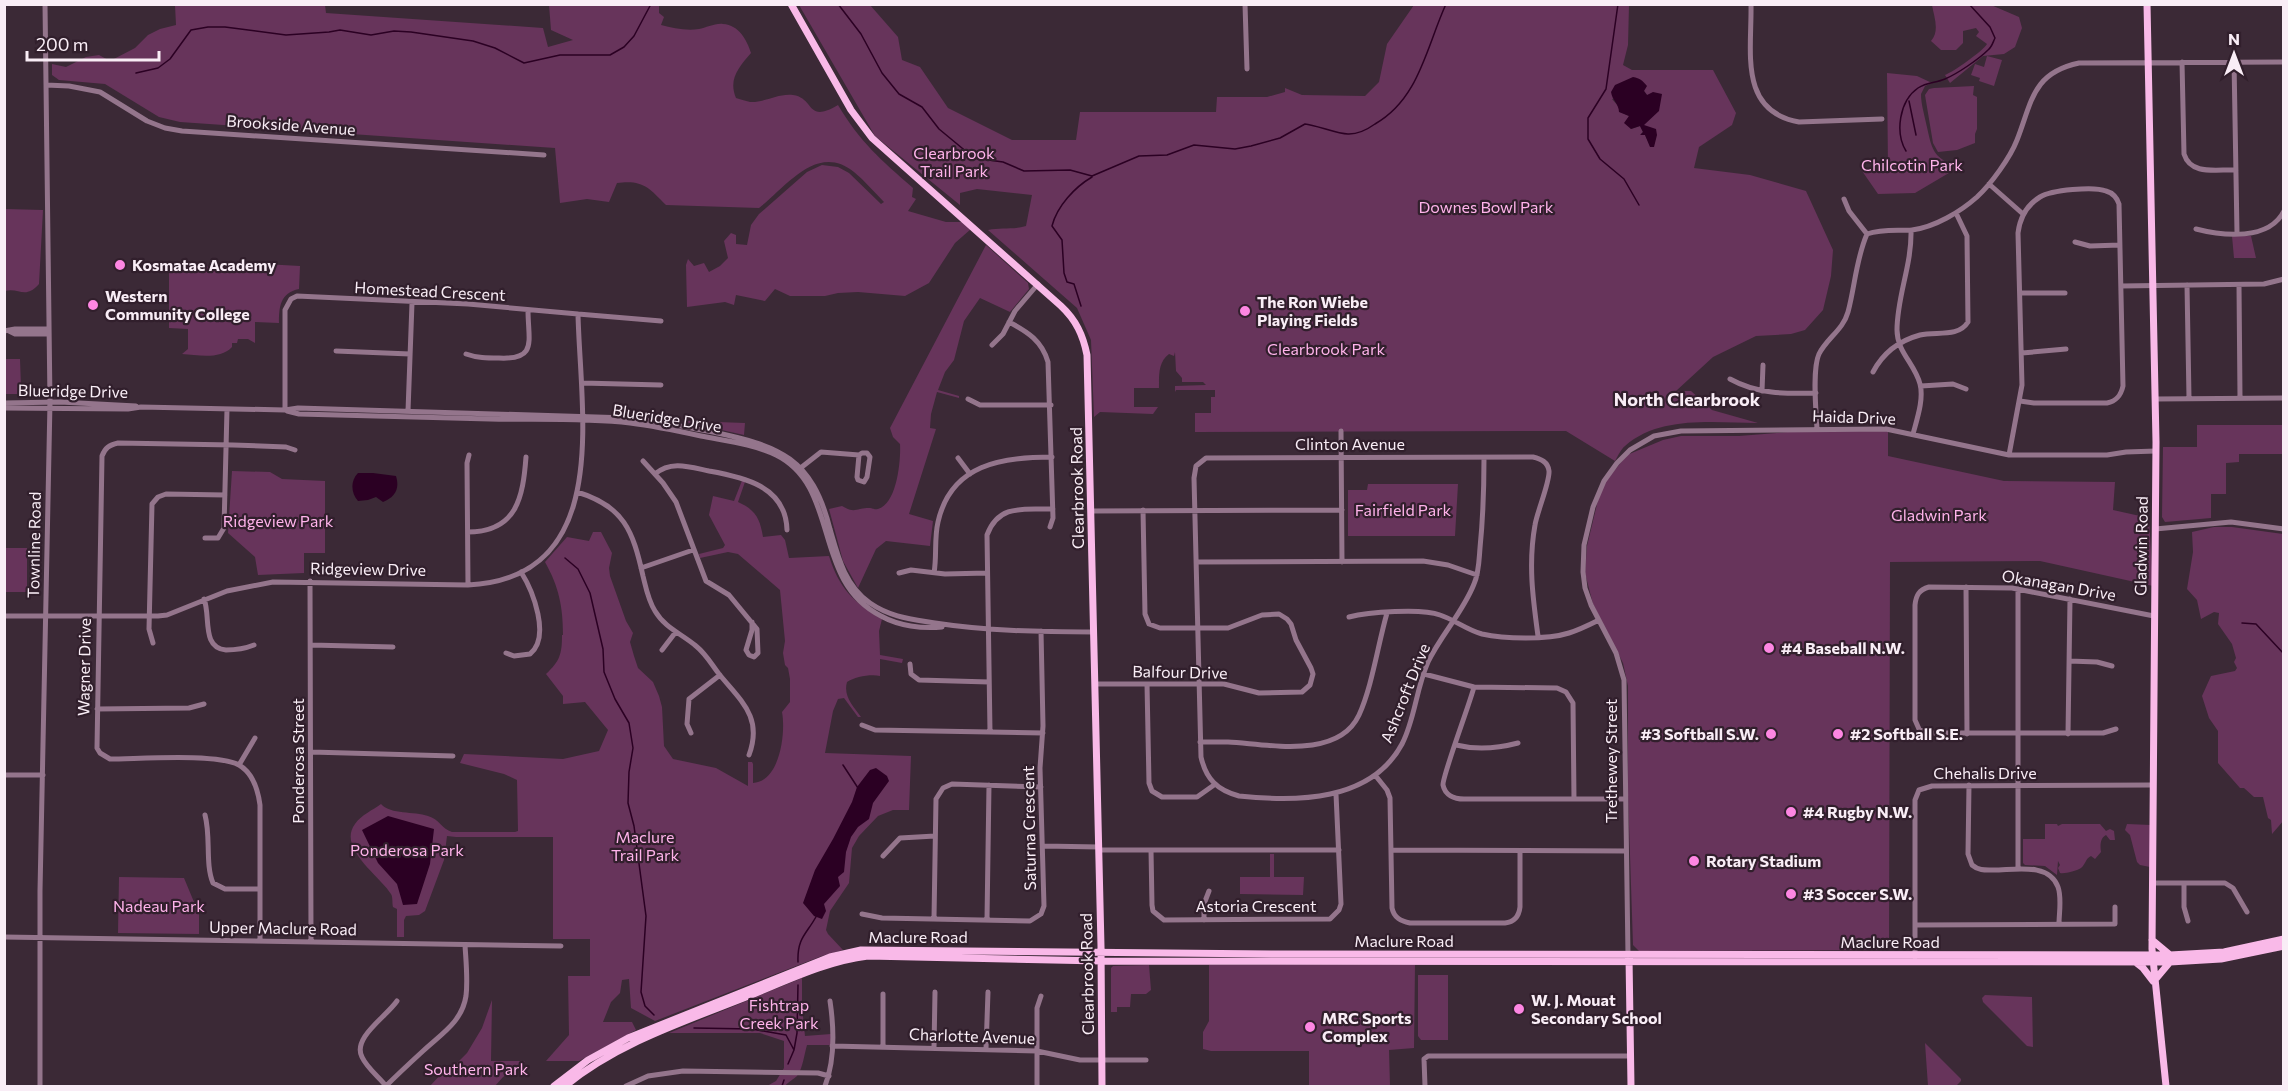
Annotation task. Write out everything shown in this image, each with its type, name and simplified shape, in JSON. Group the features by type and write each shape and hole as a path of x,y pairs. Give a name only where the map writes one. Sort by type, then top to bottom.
{"main road":[{"name":"Clearbrook Road","path":"791,4 851,110 872,138 1038,284 1074,320 1082,335 1088,355 1102,1086"},
{"name":"Gladwin Road","path":"2147,4 2156,399 2152,958 2166,1086"},
{"name":"Maclure Road","path":"2170,958 2224,952 2283,939"},
{"path":"2152,940 2170,958 2154,981 2135,958 2152,940"},
{"name":"Maclure Road","path":"565,1086 592,1066 630,1044 792,979 846,960 868,956 2221,959 2283,946"},
{"name":"Maclure Road","path":"554,1086 588,1060 627,1038 840,954 879,949 1101,957"},
{"name":"Maclure Road","path":"1629,958 1642,962 1915,958"},
{"name":"Trethewey Street","path":"1629,958 1631,1086"},
{"path":"1629,977 1642,962"}],"street":[{"name":"Townline Road","path":"40,1086 40,937 50,405 45,4"},
{"path":"1245,4 1247,69"},
{"path":"1751,4 1752,82 1758,96 1769,109 1787,120 1799,122 1882,119"},
{"path":"2234,61 2237,233"},
{"path":"2182,62 2184,154 2187,161 2192,167 2198,169 2236,170"},
{"path":"1816,429 1819,355 1842,325 1847,314 1860,249 1867,234 1880,230 1911,230 1928,226 1956,213 1979,195 2012,150 2031,100 2047,77 2062,68 2079,63 2283,62"},
{"name":"Brookside Avenue","path":"46,85 69,86 100,92 147,121 182,131 544,154"},
{"path":"1989,184 2023,214"},
{"path":"2009,455 2022,385 2018,232 2023,214 2038,198 2051,192 2107,191 2117,198 2119,204 2123,386 2121,395 2107,403 2034,404 2020,401"},
{"path":"1844,199 1849,211 1867,234"},
{"path":"2196,229 2213,233 2264,230 2275,224 2283,211"},
{"path":"1873,372 1882,355 1899,344 1928,333 1957,332 1968,322 1967,240 1965,230 1956,213"},
{"path":"1911,230 1911,252 1897,327 1899,344 1921,386 1913,434"},
{"path":"2075,242 2090,246 2120,245"},
{"path":"2121,286 2264,284 2283,279"},
{"path":"993,345 1003,334 1020,304 1038,284"},
{"path":"2187,285 2189,398"},
{"path":"2239,285 2240,398"},
{"path":"2020,293 2065,293"},
{"name":"Homestead Crescent","path":"285,410 285,310 291,299 304,297 468,304 661,321"},
{"path":"408,411 412,303"},
{"path":"466,354 476,357 516,359 523,356 529,346 528,310"},
{"path":"578,314 582,419"},
{"path":"1009,322 1033,336 1046,355 1050,370 1053,509 1050,527"},
{"path":"7,331 15,334 49,331"},
{"path":"2022,353 2066,350"},
{"path":"336,351 410,354"},
{"path":"1762,365 1762,391"},
{"path":"1730,380 1762,391 1816,393"},
{"path":"582,383 661,385"},
{"path":"1921,386 1953,384 1966,388"},
{"path":"2156,399 2283,398"},
{"path":"968,399 980,405 1051,405"},
{"name":"Blueridge Drive","path":"4,403 50,405"},
{"name":"Blueridge Drive","path":"4,408 128,404 141,407 285,410 298,408 582,419"},
{"path":"205,538 213,539 222,533 227,409"},
{"name":"Blueridge Drive","path":"285,410 299,414 628,418 661,422 744,439 776,449 799,469 819,495 825,508 840,562 856,590 869,602 886,612 905,619 988,630 1094,632"},
{"name":"Ridgeview Drive","path":"4,616 149,617 167,615 204,599 260,583 310,581 468,585 496,582 521,572 543,556 556,543 571,515 583,462 582,419"},
{"name":"Haida Drive","path":"1626,454 1648,439 1671,432 1816,429 1886,429 2009,455 2107,455 2156,451"},
{"path":"1341,432 1342,562"},
{"name":"Wagner Drive","path":"239,765 218,759 110,759 100,753 97,748 102,456 104,450 110,445 118,443 286,447 295,450"},
{"path":"799,469 821,452 859,455 867,453 870,457 864,482 858,480 857,477 859,455"},
{"name":"Trethewey Street","path":"1626,454 1610,472 1601,487 1589,521 1584,545 1583,572 1585,588 1616,653 1624,680 1629,958"},
{"path":"468,585 467,463 469,455"},
{"path":"468,532 490,529 501,524 516,507 523,491 526,457"},
{"path":"934,573 938,521 947,499 970,474 998,460 1052,457"},
{"path":"958,458 970,474"},
{"name":"Clinton Avenue","path":"1200,684 1195,471 1198,463 1206,458 1537,458 1547,466 1548,477 1536,520 1532,555 1531,588 1538,636"},
{"name":"Ashcroft Drive","path":"1214,785 1227,793 1250,797 1321,797 1354,787 1375,775 1392,759 1401,745 1412,717 1430,658 1473,587 1477,575 1483,516 1484,458"},
{"path":"643,461 676,502 706,581 729,596 752,622 757,629 758,653 754,657 746,650 752,622"},
{"path":"655,474 665,467 678,465 758,483 774,495 787,520 788,530"},
{"path":"577,492 601,500 618,514 634,539 647,592 654,610 675,633 703,652 745,705 752,719 752,745 748,754"},
{"path":"153,643 149,629 152,504 158,497 166,494 225,495"},
{"path":"990,732 987,535 999,516 1012,510 1053,509"},
{"path":"1143,510 1146,620 1149,624 1160,628 1197,628"},
{"path":"1091,511 1342,510"},
{"path":"2156,529 2231,522 2283,529"},
{"path":"641,567 693,550"},
{"path":"1196,562 1430,562 1460,568 1477,575"},
{"path":"898,573 911,570 934,573 987,573"},
{"path":"506,653 514,656 530,654 537,647 538,642 536,603 521,572"},
{"name":"Ponderosa Street","path":"310,581 311,941"},
{"name":"Okanagan Drive","path":"1966,734 1927,733 1919,729 1915,720 1915,605 1919,592 1929,587 2018,589 2154,615"},
{"path":"1966,587 1966,734 2103,733 2116,729"},
{"path":"2018,589 2018,870"},
{"path":"204,599 208,610 208,633 215,647 241,650 254,645"},
{"path":"2068,734 2070,599"},
{"path":"1349,617 1364,613 1431,613 1470,630 1491,636 1570,633 1599,620"},
{"path":"1200,742 1312,745 1329,741 1344,733 1355,722 1362,707 1387,613"},
{"name":"Balfour Drive","path":"1095,684 1224,684 1259,693 1302,692 1310,685 1313,674 1296,640 1291,624 1285,616 1266,614 1228,628 1197,628"},
{"name":"Saturna Crescent","path":"862,914 882,918 1030,921 1041,914 1044,906 1041,631"},
{"path":"662,650 675,633"},
{"path":"311,645 393,647"},
{"path":"2068,661 2097,662 2112,666"},
{"path":"910,664 911,674 919,680 989,682"},
{"path":"1424,674 1474,687 1557,688 1570,695 1573,703 1574,799"},
{"path":"691,733 687,724 689,699 720,675"},
{"path":"1147,684 1149,783 1152,791 1162,797 1192,797 1200,795 1214,785 1204,770 1201,757 1200,684"},
{"path":"1474,687 1443,783 1446,792 1452,797 1464,799 1625,799"},
{"path":"97,709 189,708 204,704"},
{"path":"862,725 874,730 1043,733"},
{"path":"255,738 239,765 250,776 258,796 260,940"},
{"path":"1456,745 1502,748 1518,743"},
{"path":"311,752 453,756"},
{"path":"4,775 43,775"},
{"path":"1375,775 1389,794 1393,912 1400,920 1410,923 1505,923 1512,921 1518,916 1520,907 1520,851"},
{"path":"934,918 936,799 942,788 952,784 1041,787"},
{"name":"Chehalis Drive","path":"1915,958 1915,796 1919,790 1926,786 2152,784"},
{"path":"987,919 989,785"},
{"path":"1969,785 1969,861 1982,870 2044,872 2054,880 2059,893 2059,924"},
{"name":"Astoria Crescent","path":"1151,850 1154,911 1164,920 1330,919 1339,910 1341,904 1336,794"},
{"path":"205,815 209,831 209,871 213,883 225,889 260,889"},
{"path":"883,856 900,838 935,836"},
{"path":"1043,846 1151,850 1339,850"},
{"path":"1391,850 1626,851"},
{"path":"2152,883 2225,884 2233,888 2247,912"},
{"path":"2184,883 2184,907 2188,921"},
{"path":"1204,920 1204,904 1209,891"},
{"path":"1915,925 2115,924 2115,907"},
{"name":"Upper Maclure Road","path":"4,937 561,946"},
{"path":"397,1002 362,1039 359,1048 362,1059 386,1086 425,1048 448,1030 462,1009 466,982 465,945"},
{"path":"934,1048 935,992"},
{"path":"986,1049 988,992"},
{"path":"883,994 883,1047"},
{"path":"1037,1086 1037,1008 1041,996"},
{"path":"825,1086 829,1076 832,1046 830,1001"},
{"name":"Charlotte Avenue","path":"832,1046 1037,1051 1080,1060 1146,1060"},
{"path":"1425,1086 1424,1059 1428,1056 1630,1056"},
{"path":"626,1086 648,1076 683,1071 818,1073 829,1076"}],"green space":[{"path":"175,5 325,5 326,13 543,28 548,47 573,40 551,30 549,5 661,5 659,13 664,17 661,25 689,30 723,24 734,27 742,34 751,53 739,68 734,79 736,98 755,102 782,95 793,95 805,100 816,111 821,112 838,105 854,130 872,150 913,188 912,197 916,199 908,211 946,222 963,222 971,229 955,243 929,283 905,296 858,292 825,296 790,296 775,289 765,301 736,295 734,305 725,302 687,307 686,265 688,259 694,266 704,263 709,272 720,266 728,258 724,241 731,233 736,235 736,244 747,245 751,225 759,214 807,172 822,165 838,167 849,173 881,204 884,202 854,172 840,164 827,162 815,165 791,179 759,208 666,205 644,186 626,182 617,183 609,202 587,199 560,203 555,148 180,122 159,117 105,84 59,80 52,75 52,64 66,67 86,57 99,55 110,61 135,48 148,35 176,25"},
{"path":"799,5 870,5 898,37 902,60 920,67 948,108 1012,140 1076,140 1080,112 1216,112 1217,97 1267,97 1285,92 1285,88 1302,95 1365,96 1379,82 1387,44 1414,5 1629,5 1628,45 1623,65 1632,70 1713,70 1736,113 1732,125 1699,147 1694,168 1750,175 1806,191 1833,250 1831,276 1823,310 1805,330 1791,334 1756,336 1713,357 1676,391 1691,391 1712,410 1758,423 1688,423 1654,429 1625,446 1615,461 1566,431 1195,432 1195,413 1211,413 1211,397 1215,397 1215,390 1176,390 1175,392 1175,386 1206,385 1203,382 1182,382 1182,378 1176,371 1175,352 1174,356 1169,354 1163,361 1159,388 1134,388 1134,407 1158,407 1153,414 1100,412 1094,417 1091,340 1077,308 988,230 1026,226 1032,195 977,189 960,193 960,205 875,136","holes":["1644,91 1647,95 1643,125 1654,147 1650,146 1645,135 1641,134 1643,132 1640,126 1631,129 1627,120 1629,116 1620,112 1612,99"]},
{"path":"1932,5 1991,5 2019,17 2022,28 2015,47 2004,54 1983,56 1950,83 1945,75 1968,61 1987,44 1976,36 1979,32 1976,28 1963,31 1963,43 1956,50 1941,50 1931,41 1936,28"},
{"path":"1987,56 2002,60 1994,86 1979,81 1980,78 1971,75 1975,64 1984,67"},
{"name":"Chilcotin Park","path":"1887,73 1917,76 1932,83 1925,86 1921,94 1932,146 1943,160 1959,167 1915,193 1878,194 1860,168 1888,168"},
{"path":"1974,86 1973,95 1977,97 1975,143 1957,150 1938,152 1933,143 1925,95 1929,89 1934,88"},
{"path":"5,209 43,210 39,284 30,291 5,291"},
{"path":"2232,236 2251,236 2256,258 2234,258"},
{"path":"986,245 1028,283 1029,289 1010,312 980,298 964,321 954,360 945,372 938,390 959,396 959,398 937,392 930,428 936,429 909,514 933,521 930,546 886,541 876,549 858,588 843,561 829,509 842,506 853,510 878,509 890,499 897,481 900,444 893,437 890,428"},
{"path":"264,264 300,266 299,289 284,297 280,306 279,323 255,322 255,343 248,339 238,339 237,343 232,343 232,347 221,354 208,356 182,354 188,349 188,329 169,328 169,271 201,265 204,267 251,268"},
{"path":"5,359 20,359 21,387 34,388 35,394 5,394"},
{"path":"681,421 745,423 744,435"},
{"path":"2197,425 2283,425 2283,454 2239,454 2239,462 2226,463 2226,494 2211,494 2211,518 2165,522 2162,517 2163,447 2197,447"},
{"name":"Gladwin Park","path":"1812,430 1888,430 1888,456 2004,481 2115,482 2113,510 2149,518 2153,586 2040,561 1890,562 1889,950 1639,951 1633,945 1628,795 1628,686 1623,663 1593,604 1585,573 1587,546 1598,500 1605,482 1627,455 1663,440 1681,436 1739,436"},
{"name":"Ridgeview Park","path":"232,471 270,472 282,479 325,481 325,553 304,553 304,573 258,575 255,557 228,533"},
{"name":"Maclure Trail Park","path":"743,478 746,479 738,502 749,508 756,516 763,537 781,535 785,540 789,558 829,556 837,577 848,593 882,619 879,631 880,655 903,659 902,663 880,659 880,676 863,676 847,682 846,692 861,717 858,717 844,698 838,699 833,711 825,753 911,756 909,810 893,810 878,816 859,836 852,848 849,883 830,911 826,930 843,950 822,956 655,1021 631,1008 629,979 622,980 620,993 611,1002 603,1022 632,1022 636,1030 579,1061 546,1061 569,1035 568,976 590,976 590,939 553,939 553,837 447,836 444,860 425,911 419,915 406,916 404,937 397,937 397,909 393,907 392,895 356,852 351,843 351,833 360,818 381,804 391,810 432,817 452,832 515,832 518,831 517,780 504,774 460,763 464,754 563,759 599,751 608,730 585,702 563,704 563,696 546,674 559,657 563,635 559,597 545,562 567,537 589,541 593,532 601,532 612,553 610,576 626,621 633,633 630,642 638,668 653,682 659,696 662,707 664,746 673,759 716,768 748,786 748,762 753,764 753,783 769,774 775,765 782,743 782,712 790,702 790,679 783,653 785,641 780,590 738,554 728,552 700,558 699,554 723,548 725,545 709,515 713,496 734,501"},
{"name":"Fairfield Park","path":"1368,484 1458,484 1455,536 1348,536 1348,490 1367,490"},
{"path":"2214,527 2232,527 2283,534 2284,820 2272,834 2271,820 2268,818 2263,797 2254,797 2244,788 2240,788 2218,763 2218,731 2209,718 2202,696 2211,676 2235,671 2237,668 2232,644 2218,624 2219,613 2214,612 2201,619 2197,600 2187,589 2193,552 2192,532"},
{"path":"5,548 27,548 27,592 5,592"},
{"path":"2045,824 2057,824 2058,826 2062,824 2100,824 2106,831 2110,829 2114,831 2115,840 2104,836 2101,842 2101,852 2095,859 2089,857 2081,868 2068,873 2060,873 2058,861 2057,875 2045,866 2023,863 2023,839 2045,839"},
{"path":"2127,824 2151,825 2150,867 2137,862 2130,835 2125,830"},
{"path":"1270,854 1274,854 1274,877 1304,877 1303,895 1240,894 1240,877 1270,877"},
{"name":"Nadeau Park","path":"119,877 184,878 199,914 199,934 118,933"},
{"path":"1149,965 1151,990 1146,994 1131,994 1130,1007 1117,1007 1117,1012 1111,1012 1111,968 1113,966"},
{"name":"MRC Sports Complex","path":"1209,965 1415,965 1414,1048 1389,1050 1390,1086 1309,1086 1309,1051 1211,1051 1203,1049 1203,1032 1209,1021"},
{"path":"1418,975 1448,975 1448,1040 1421,1040 1418,1036"},
{"name":"Fishtrap Creek Park","path":"802,978 805,1036 831,1034 831,1045 807,1045 799,1073 785,1086 767,1086 776,1081 784,1068 784,1041 760,1033 669,1033"},
{"path":"1985,995 2032,997 2033,1047 2027,1046 1983,1002 1982,998"},
{"name":"Southern Park","path":"492,1000 491,1061 525,1061 495,1086 430,1086 467,1053 482,1028"},
{"path":"1925,1043 1961,1079 1956,1086 1928,1086"}],"shaded area":[{"path":"1633,77 1638,78 1647,86 1644,91 1647,95 1653,92 1662,94 1659,111 1644,125 1656,129 1654,147 1650,147 1645,135 1640,135 1643,132 1640,126 1631,129 1624,123 1629,116 1619,112 1611,92 1615,85"},
{"path":"358,473 396,476 396,492 383,502 376,497 358,501 352,487"},
{"path":"876,768 887,776 889,781 873,803 869,819 858,827 851,837 846,852 844,872 838,877 840,886 824,904 826,911 822,919 814,916 803,903 815,870 852,802 857,787 870,770"},
{"path":"388,816 434,829 430,864 417,904 403,905 397,884 378,863 362,830"}],"waterway":[{"path":"136,73 158,68 170,59 191,30 208,27 286,35 340,30 371,35 394,31 411,32 473,41 495,48 524,63 560,55 610,55 624,47 634,36 651,4"},
{"path":"838,4 861,34 882,73 899,94 922,107 939,129 974,158 1003,162 1024,171 1070,170 1092,176 1139,156 1167,155 1194,145 1235,149 1251,146 1280,138 1305,124 1345,134 1366,129 1390,113 1412,87 1446,4"},
{"path":"1618,4 1606,89 1588,118 1588,139 1600,159 1624,179 1639,205"},
{"path":"1906,151 1900,127 1903,109 1912,94 1921,86 1945,79 1962,70 1984,54 1993,43 1995,38 1990,27 1969,4"},
{"path":"1909,101 1916,135"},
{"path":"1081,306 1074,284 1067,282 1064,273 1062,240 1052,226 1058,211 1068,198 1092,177"},
{"path":"565,558 578,569 590,593 603,649 604,672 615,699 629,723 633,748 629,772 628,803 634,826 646,916 641,992 645,1006 654,1015"},
{"path":"2242,623 2256,624 2284,654"},
{"path":"843,765 858,788"},
{"path":"798,962 799,947 803,936 817,915"},
{"path":"788,1064 794,1050 797,1033 798,985"},
{"path":"694,1028 752,1029 786,1035 794,1050"},
{"path":"782,1086 784,1080"}],"place":[{"name":"Kosmatae Academy","path":"120,265"},
{"name":"Western Community College","path":"93,305"},
{"name":"The Ron Wiebe Playing Fields","path":"1245,311"},
{"name":"#4 Baseball N.W.","path":"1769,648"},
{"name":"#3 Softball S.W.","path":"1771,734"},
{"name":"#2 Softball S.E.","path":"1838,734"},
{"name":"#4 Rugby N.W.","path":"1791,812"},
{"name":"Rotary Stadium","path":"1694,861"},
{"name":"#3 Soccer S.W.","path":"1791,894"},
{"name":"W. J. Mouat Secondary School","path":"1519,1009"},
{"name":"MRC Sports Complex","path":"1310,1027"}],"district":[{"name":"North Clearbrook","path":"1687,400"}],"park label":[{"name":"Clearbrook Trail Park","path":"954,162"},
{"name":"Downes Bowl Park","path":"1486,207"},
{"name":"Clearbrook Park","path":"1326,349"},
{"name":"Ponderosa Park","path":"407,850"}]}
